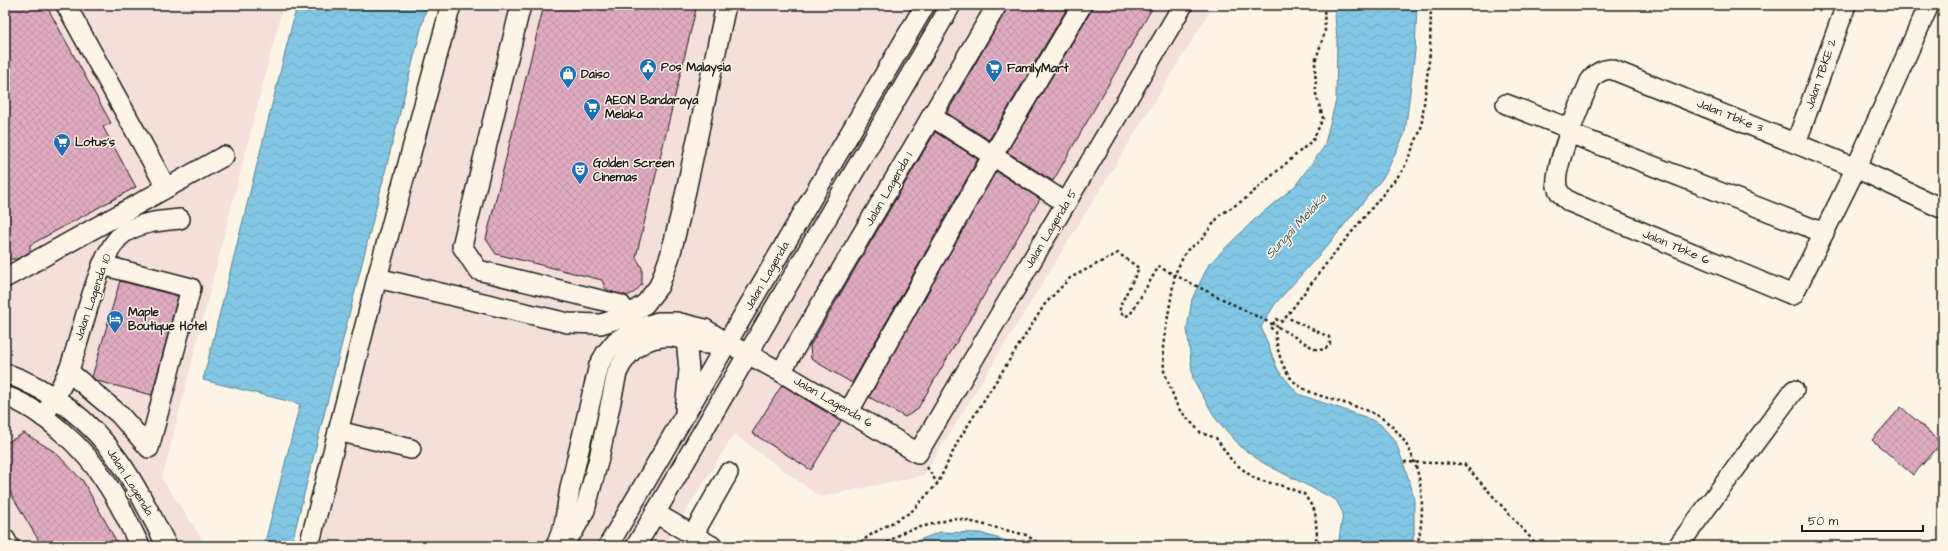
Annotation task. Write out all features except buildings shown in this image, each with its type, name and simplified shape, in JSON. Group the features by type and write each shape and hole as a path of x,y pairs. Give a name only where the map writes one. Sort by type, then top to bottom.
{"street":[{"path":"66,5 166,188"},
{"path":"309,546 378,278 451,5"},
{"path":"521,5 462,246 478,270 622,305 627,316"},
{"path":"378,278 568,323 601,324 627,316 645,304 659,286 670,256 726,5"},
{"name":"Jalan Lagenda","path":"608,546 925,5"},
{"name":"Jalan Lagenda","path":"636,546 951,5"},
{"name":"Jalan Lagenda 1","path":"781,372 996,5"},
{"path":"849,411 993,156 1082,5"},
{"name":"Jalan Lagenda 5","path":"918,453 1183,5"},
{"name":"Jalan TBKE 2","path":"1796,143 1846,5"},
{"path":"1506,104 1824,233 1856,168 1929,5"},
{"name":"Jalan Tbke 3","path":"1570,131 1590,81 1595,74 1602,70 1611,69 1856,168 1943,209"},
{"path":"931,116 1066,203"},
{"name":"Jalan Tbke 6","path":"1570,131 1556,178 1557,186 1562,196 1570,202 1793,295 1824,233"},
{"path":"5,278 224,156"},
{"name":"Jalan Lagenda 10","path":"44,418 68,371 102,265 111,246 124,233 143,223 180,219"},
{"path":"68,371 120,414 149,448 191,288 102,265"},
{"name":"Jalan Lagenda 6","path":"556,546 564,525 570,488 599,365 606,353 616,342 637,328 658,322 676,322 705,329 727,344 781,372 918,453"},
{"path":"560,546 574,530 585,510 599,458 617,372 622,360 634,349 651,338 671,337 700,344 727,344"},
{"path":"684,418 689,370 686,340"},
{"name":"Jalan Lagenda","path":"5,373 17,377 55,398 94,429 120,462 167,546"},
{"path":"1678,546 1794,390"},
{"name":"Jalan Lagenda","path":"5,396 44,418 80,449 105,480 140,546"},
{"path":"338,431 411,449"},
{"path":"693,535 728,472"},
{"path":"655,513 712,546"},
{"path":"5,539 9,546"}],"path":[{"path":"1314,546 1317,536 1315,511 1304,494 1283,486 1254,479 1232,461 1216,438 1201,433 1178,408 1164,371 1163,346 1175,274 1186,250 1201,240 1220,215 1245,198 1313,140 1322,118 1316,94 1315,62 1325,32 1324,5"},
{"path":"1417,546 1422,526 1422,500 1414,462 1409,449 1397,432 1382,418 1348,404 1308,392 1291,378 1278,354 1275,332 1271,328 1276,319 1281,322 1286,317 1332,256 1403,170 1421,129 1430,52 1431,5"},
{"path":"855,546 872,534 912,512 938,483 958,441 1023,338 1046,304 1070,278 1118,253 1139,268 1120,306 1120,312 1124,316 1130,315 1159,266 1278,326 1315,349 1324,350 1330,344 1329,337 1286,317"},
{"path":"1404,462 1464,464 1538,546"},
{"path":"882,546 905,531 956,518 1026,535 1044,546"}],"shaded area":[{"path":"5,5 283,5 162,479 207,546 5,546"},
{"path":"442,5 1214,5 924,475 820,497 734,434 664,546 305,546"}],"water":[{"path":"297,5 427,5 291,546 264,546 300,404 203,380"},
{"name":"Sungai Melaka","path":"1334,5 1417,5 1415,51 1405,133 1385,175 1328,245 1275,304 1261,327 1278,370 1298,394 1365,417 1380,424 1396,442 1411,486 1414,501 1414,534 1411,546 1338,546 1343,513 1336,500 1265,464 1243,449 1216,419 1193,379 1187,329 1192,299 1209,264 1256,218 1295,186 1324,147 1336,100 1337,39"},
{"path":"940,532 980,533 1024,546 904,546"}],"place":[{"name":"Pos Malaysia","path":"648,82"},
{"name":"FamilyMart","path":"994,83"},
{"name":"Daiso","path":"568,89"},
{"name":"AEON Bandaraya Melaka","path":"592,122"},
{"name":"Lotus's","path":"62,157"},
{"name":"Golden Screen Cinemas","path":"580,185"},
{"name":"Maple Boutique Hotel","path":"115,334"}]}
